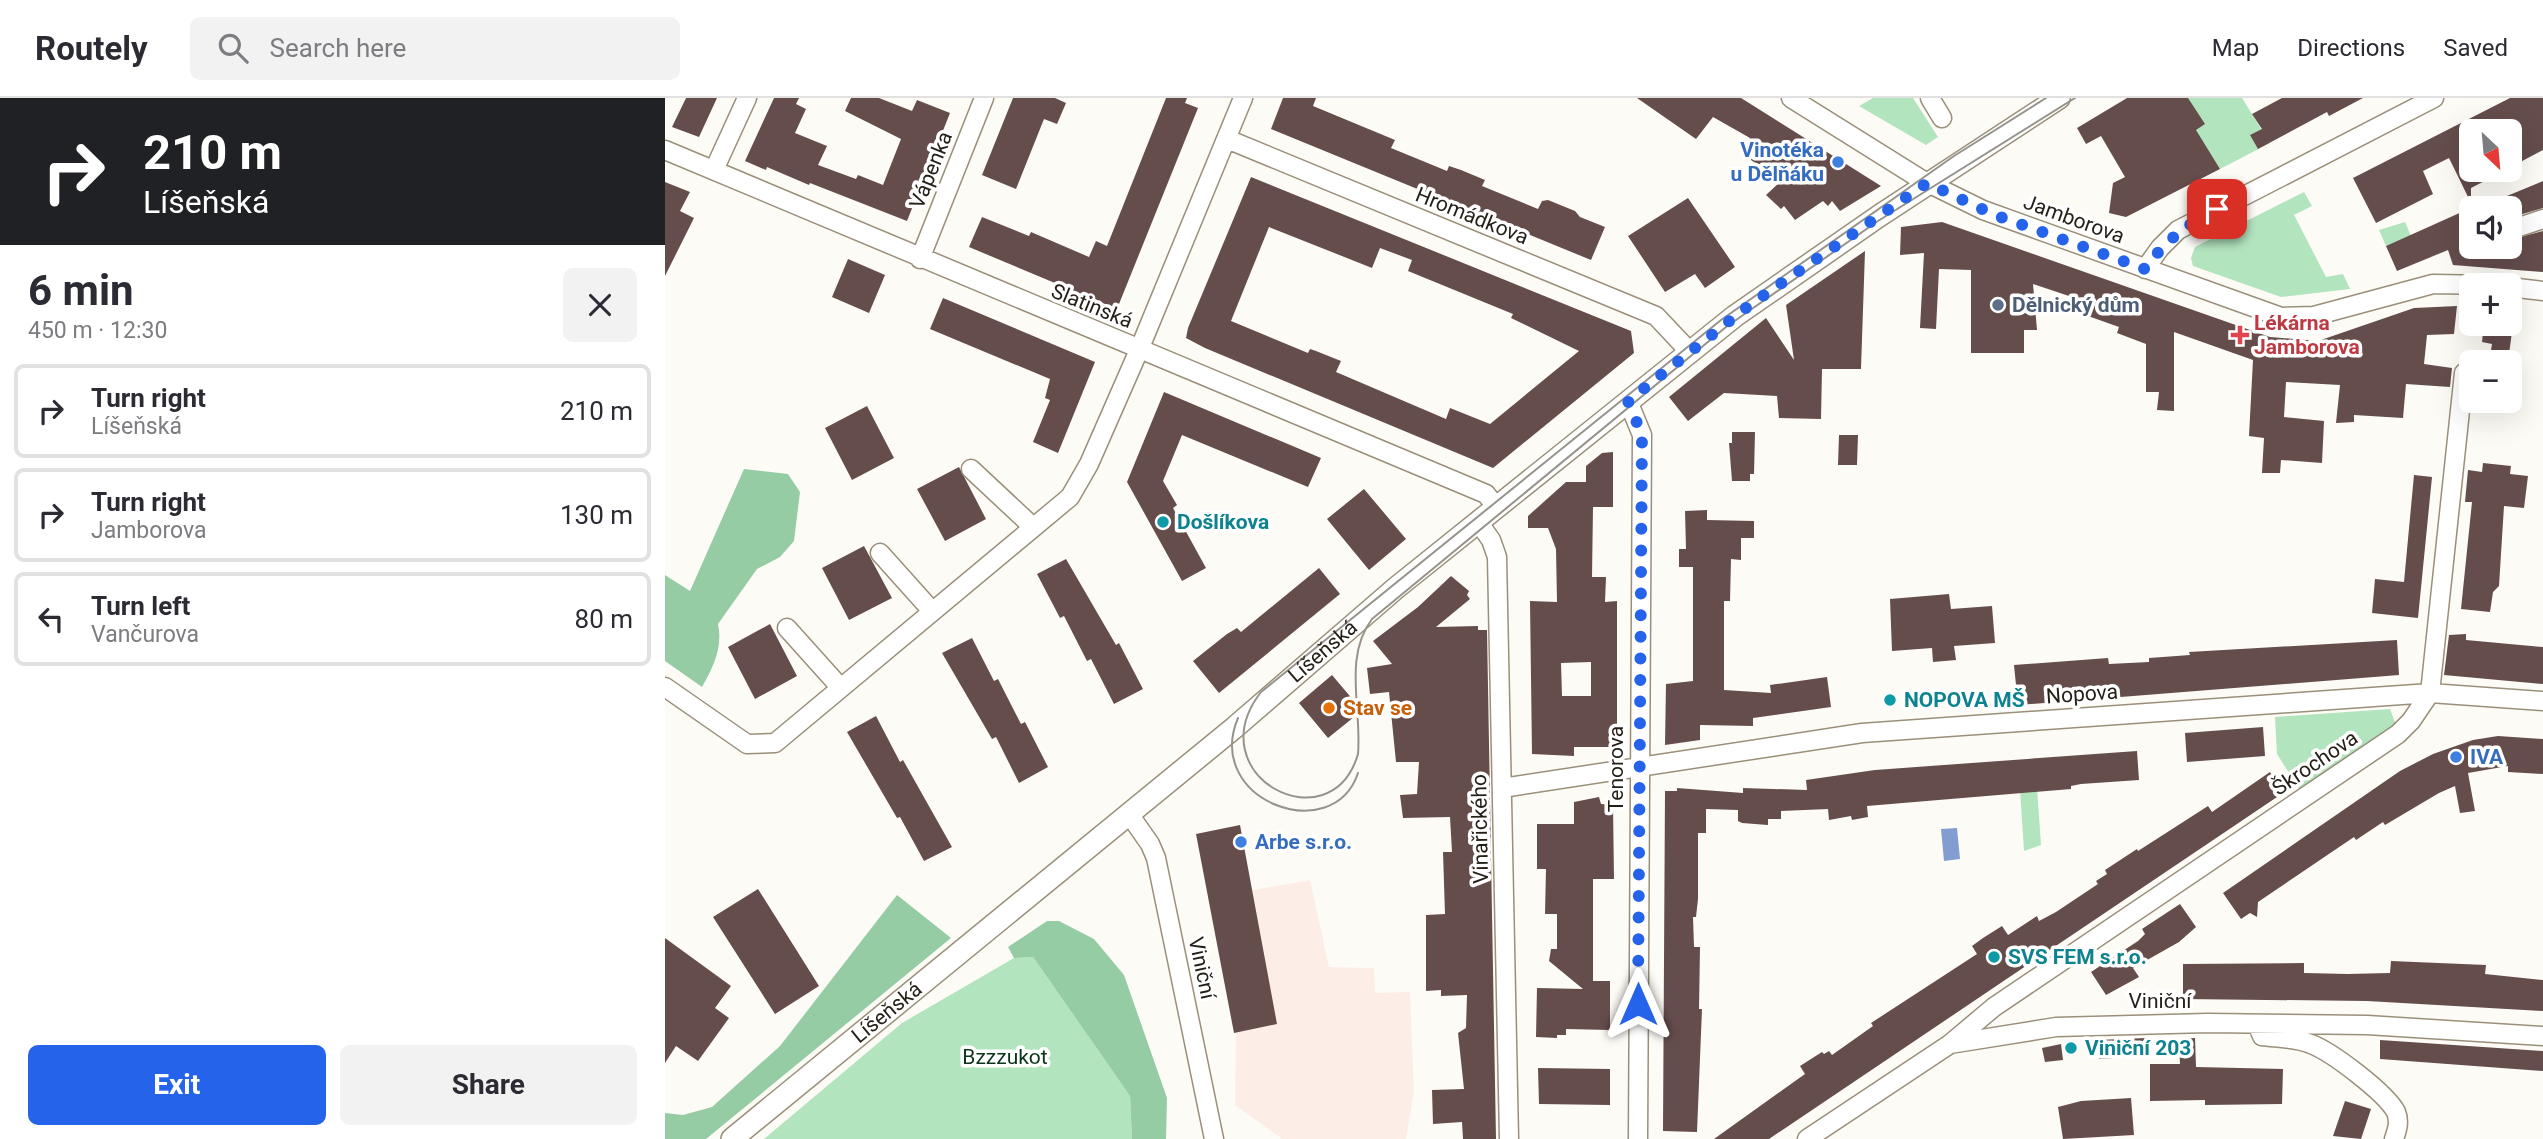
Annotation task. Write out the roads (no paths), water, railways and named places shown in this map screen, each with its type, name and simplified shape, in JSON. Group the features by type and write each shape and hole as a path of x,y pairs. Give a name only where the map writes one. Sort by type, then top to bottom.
{"street":[{"path":"714,170 747,98"},
{"name":"Vápenka","path":"920,259 984,98"},
{"path":"665,687 747,744 760,746 775,743 1070,497 1079,484 1139,350 1243,98"},
{"name":"Jamborova","path":"1791,98 1927,183 1995,215 2281,317 2313,316 2433,284 2459,284"},
{"path":"1930,98 1943,118"},
{"name":"Líšeňská","path":"732,1139 1689,351 1783,281 1927,183 2059,98"},
{"path":"2145,269 2160,247 2178,230 2434,98"},
{"name":"Hromádkova","path":"1227,139 1656,316 1689,351"},
{"name":"Slatinská","path":"665,150 1486,494 1497,508"},
{"path":"2522,226 2543,219"},
{"path":"2522,289 2543,291"},
{"name":"Tenorova","path":"1628,401 1642,435 1637,1139"},
{"name":"Škrochova","path":"1950,1044 1986,1013 2398,734 2411,721 2430,693 2460,413"},
{"path":"971,469 1033,527"},
{"name":"Vinařického","path":"1479,523 1491,540 1497,557 1509,1139"},
{"path":"880,553 932,611"},
{"path":"787,628 840,687"},
{"name":"Nopova","path":"1502,789 1639,770 1862,733 2430,693 2543,701"},
{"name":"Viniční","path":"1129,814 1150,844 1156,858 1214,1139"},
{"name":"Viniční","path":"1807,1139 1950,1044 2076,1024 2377,1025 2543,1036"},
{"path":"2257,1024 2262,1036 2309,1043 2333,1054 2394,1109 2398,1121 2394,1139"}],"water":[{"path":"1957,828 1960,859 1944,861 1941,829"}],"tram line":[{"path":"2046,98 1954,156 1721,320 1261,692 1245,723 1245,750 1256,773 1275,789 1298,797 1322,795 1343,781 1358,754 1356,667 1363,634 1372,619 1726,327 1878,221 2075,98"},
{"path":"1238,718 1232,747 1238,772 1254,792 1275,805 1300,810 1324,808 1344,796 1358,773"}],"place":[{"name":"Vinotéka u Dělňáku","path":"1838,162"},
{"name":"Dělnický dům","path":"1998,305"},
{"name":"Lékárna Jamborova","path":"2240,335"},
{"name":"Došlíkova","path":"1163,522"},
{"name":"NOPOVA MŠ","path":"1890,700"},
{"name":"Stav se","path":"1329,708"},
{"name":"IVA","path":"2456,757"},
{"name":"Arbe s.r.o.","path":"1241,842"},
{"name":"SVS FEM s.r.o.","path":"1994,957"},
{"name":"Viniční 203","path":"2071,1048"}],"park label":[{"name":"Bzzzukot","path":"1005,1057"}]}
